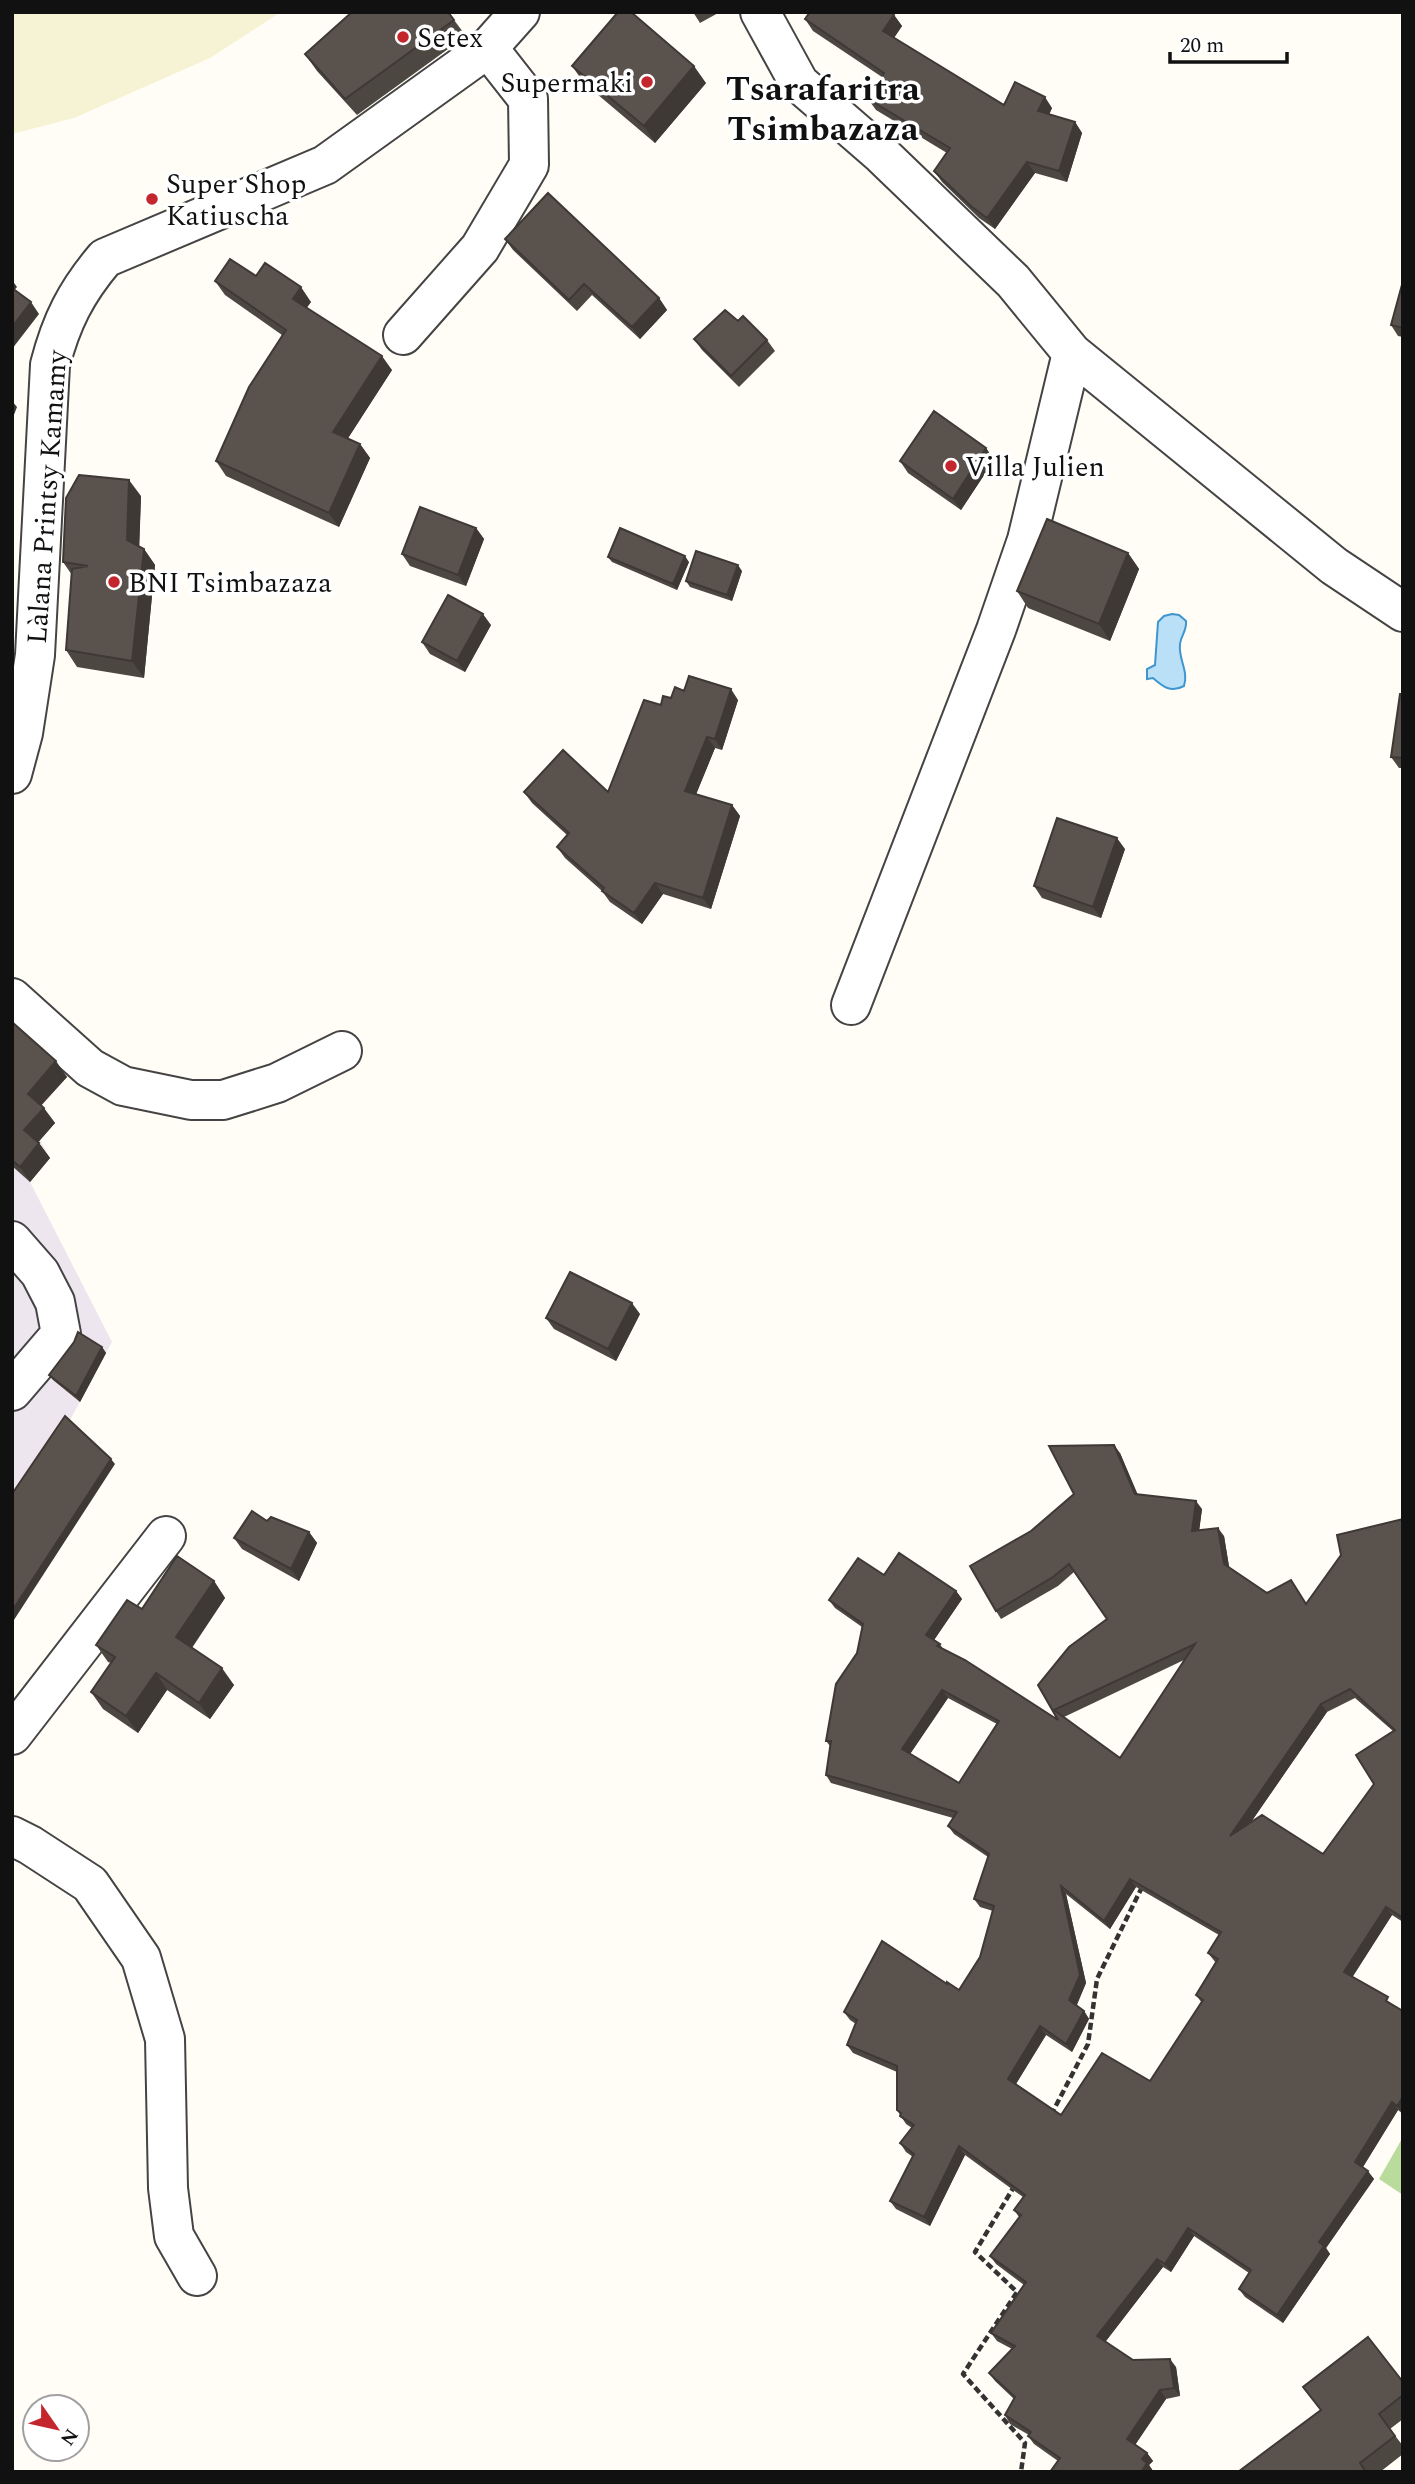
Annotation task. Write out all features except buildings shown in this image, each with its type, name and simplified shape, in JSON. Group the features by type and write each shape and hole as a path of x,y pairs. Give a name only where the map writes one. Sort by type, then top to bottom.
{"street":[{"name":"Làlana Printsy Kamamy","path":"12,774 23,733 35,655 50,365 58,331 86,280 105,258 325,165 488,48 520,12"},
{"path":"760,12 799,83 882,155 1013,281 1072,354 1334,566 1403,612"},
{"path":"402,335 480,247 529,165 528,99 488,48"},
{"path":"851,1005 1005,605 1027,540 1072,354"},
{"path":"12,998 90,1068 123,1086 191,1100 223,1100 266,1087 341,1051"},
{"path":"12,1241 40,1273 55,1302 61,1334 12,1391"},
{"path":"12,1735 166,1536"},
{"path":"12,1836 90,1884 141,1958 165,2039 168,2188 174,2236 197,2276"}],"path":[{"path":"1047,2124 1088,2044 1097,1979 1145,1881"},
{"path":"1017,2180 975,2252 1017,2292 963,2374 1026,2443 1021,2472"}],"shaded area":[{"path":"12,12 281,12 210,58 74,118 12,134"},
{"path":"12,1021 71,1072 39,1109 55,1123 40,1140 50,1158 30,1182 112,1342 69,1422 12,1623"}],"green space":[{"path":"1403,2137 1403,2195 1379,2179"}],"water":[{"path":"1179,615 1186,621 1180,649 1185,681 1184,686 1175,689 1164,686 1153,678 1147,679 1147,669 1155,665 1158,622 1164,616"}],"place":[{"name":"Setex","path":"403,37"},
{"name":"Supermaki","path":"647,82"},
{"name":"Super Shop Katiuscha","path":"152,199"},
{"name":"Villa Julien","path":"951,466"},
{"name":"BNI Tsimbazaza","path":"114,582"}],"district":[{"name":"Tsarafaritra Tsimbazaza","path":"823,108"}]}
